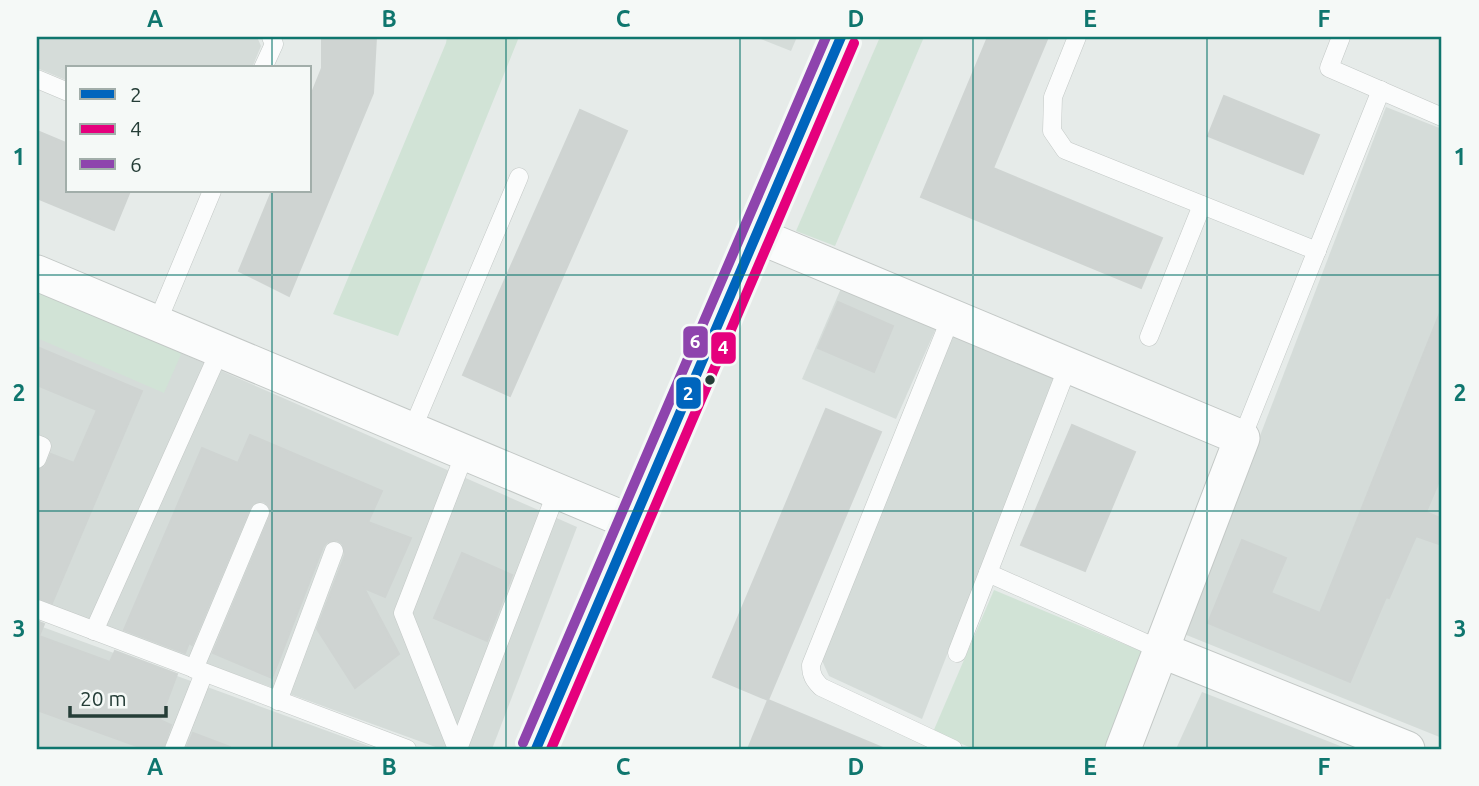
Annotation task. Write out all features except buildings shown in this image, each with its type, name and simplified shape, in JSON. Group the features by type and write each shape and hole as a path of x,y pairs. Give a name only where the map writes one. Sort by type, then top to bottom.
{"street":[{"path":"536,749 841,37"},
{"path":"756,235 1242,438 1123,749"},
{"path":"37,273 633,523"},
{"path":"1161,650 1407,749"}],"lane":[{"path":"264,66 274,44 271,37"},
{"path":"1077,37 1053,97 1052,131 1065,149 1317,251"},
{"path":"1341,37 1329,68 1442,117"},
{"path":"37,79 66,91"},
{"path":"1242,438 1381,90"},
{"path":"412,430 519,177"},
{"path":"157,323 212,192"},
{"path":"1149,337 1202,205"},
{"path":"951,317 812,657 811,673 821,687 953,749"},
{"path":"94,631 220,350"},
{"path":"957,653 1068,366"},
{"path":"37,444 42,446 37,459"},
{"path":"457,749 403,613 465,453"},
{"path":"457,749 557,491"},
{"path":"174,749 199,671 260,512"},
{"path":"278,701 334,551"},
{"path":"988,573 1161,650"},
{"path":"37,609 407,749"}],"shaded area":[{"path":"37,37 257,37 261,46 253,66 66,66 66,80 37,68"},
{"path":"756,37 797,37 791,51"},
{"path":"1386,107 1442,129 1442,738 1184,634"},
{"path":"842,286 937,326 896,419 802,379"},
{"path":"37,290 577,527 492,749 441,749 37,602"},
{"path":"952,332 1056,375 922,719 829,676 820,656"},
{"path":"37,625 377,749 37,749"},
{"path":"1202,692 1348,749 1176,749"}],"green space":[{"path":"447,37 519,37 398,336 333,314"},
{"path":"880,37 924,37 835,246 796,231"},
{"path":"37,290 182,352 164,393 37,338"},
{"path":"994,590 1148,654 1107,749 974,749 933,732"}],"transit line":[{"name":"6","path":"523,743 826,37"},
{"name":"2","path":"536,749 841,37"},
{"name":"4","path":"551,749 854,43"}]}
